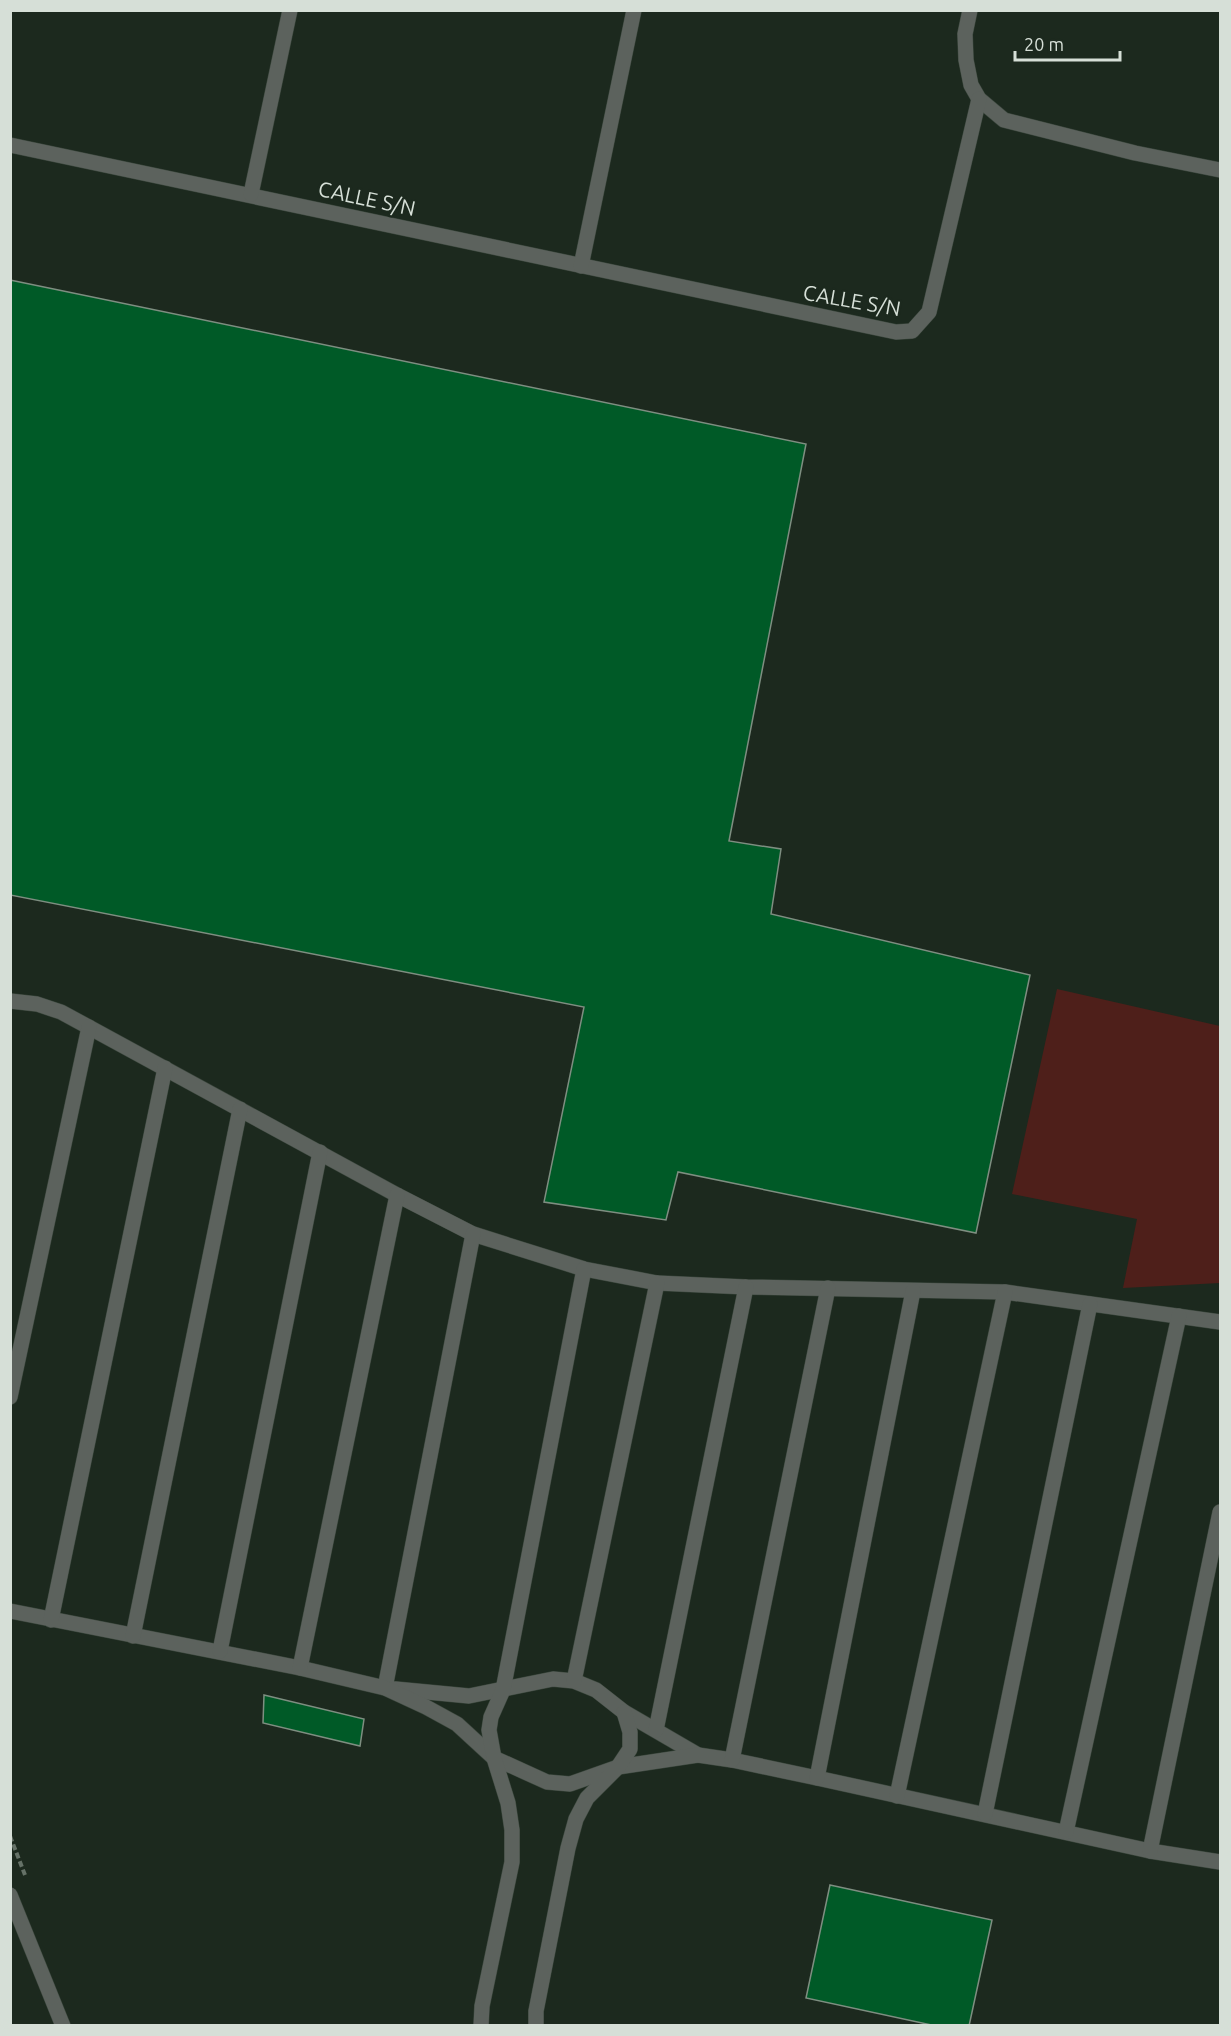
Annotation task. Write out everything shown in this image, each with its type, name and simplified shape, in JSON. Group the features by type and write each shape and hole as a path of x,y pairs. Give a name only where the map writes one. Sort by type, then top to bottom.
{"street":[{"path":"251,194 290,10"},
{"path":"580,266 634,10"},
{"path":"970,10 965,34 966,60 971,85 978,99 1004,120 1135,153 1221,170"},
{"name":"CALLE S/N","path":"10,145 251,194 896,332 912,331 930,312 978,99"},
{"path":"11,1004 37,1004 53,1009 473,1234 584,1269 657,1283 1005,1292 1050,1296 1090,1304 1221,1322"},
{"path":"10,1397 89,1027"},
{"path":"51,1620 165,1068"},
{"path":"133,1636 240,1109"},
{"path":"220,1652 320,1152"},
{"path":"300,1668 397,1195"},
{"path":"385,1688 473,1234"},
{"path":"481,2025 482,2006 512,1862 512,1830 508,1803 494,1758 489,1730 491,1717 503,1690 584,1269"},
{"path":"574,1681 657,1283"},
{"path":"656,1730 746,1287"},
{"path":"732,1760 828,1288"},
{"path":"817,1778 913,1291"},
{"path":"897,1796 1005,1292"},
{"path":"985,1814 1090,1304"},
{"path":"1066,1832 1179,1316"},
{"path":"1150,1851 1221,1512"},
{"path":"10,1611 300,1668 385,1688 469,1696 553,1679 574,1681 596,1690 624,1712 698,1755"},
{"path":"385,1688 457,1724 494,1758 547,1782 570,1784 618,1767 698,1755 817,1778 1150,1851 1221,1862"},
{"path":"536,2025 536,2011 568,1848 576,1819 587,1798 618,1767 630,1749 630,1732 624,1712"},
{"path":"10,1895 63,2025"}],"shaded area":[{"path":"1057,989 1220,1026 1220,1283 1123,1288 1137,1219 1012,1194"}],"building":[{"path":"10,280 806,444 729,841 781,849 771,914 1030,975 976,1233 678,1172 666,1220 544,1202 584,1007 10,895"},
{"path":"264,1695 364,1719 360,1746 263,1723"},
{"path":"830,1885 992,1920 969,2026 936,2026 806,1998"}]}
